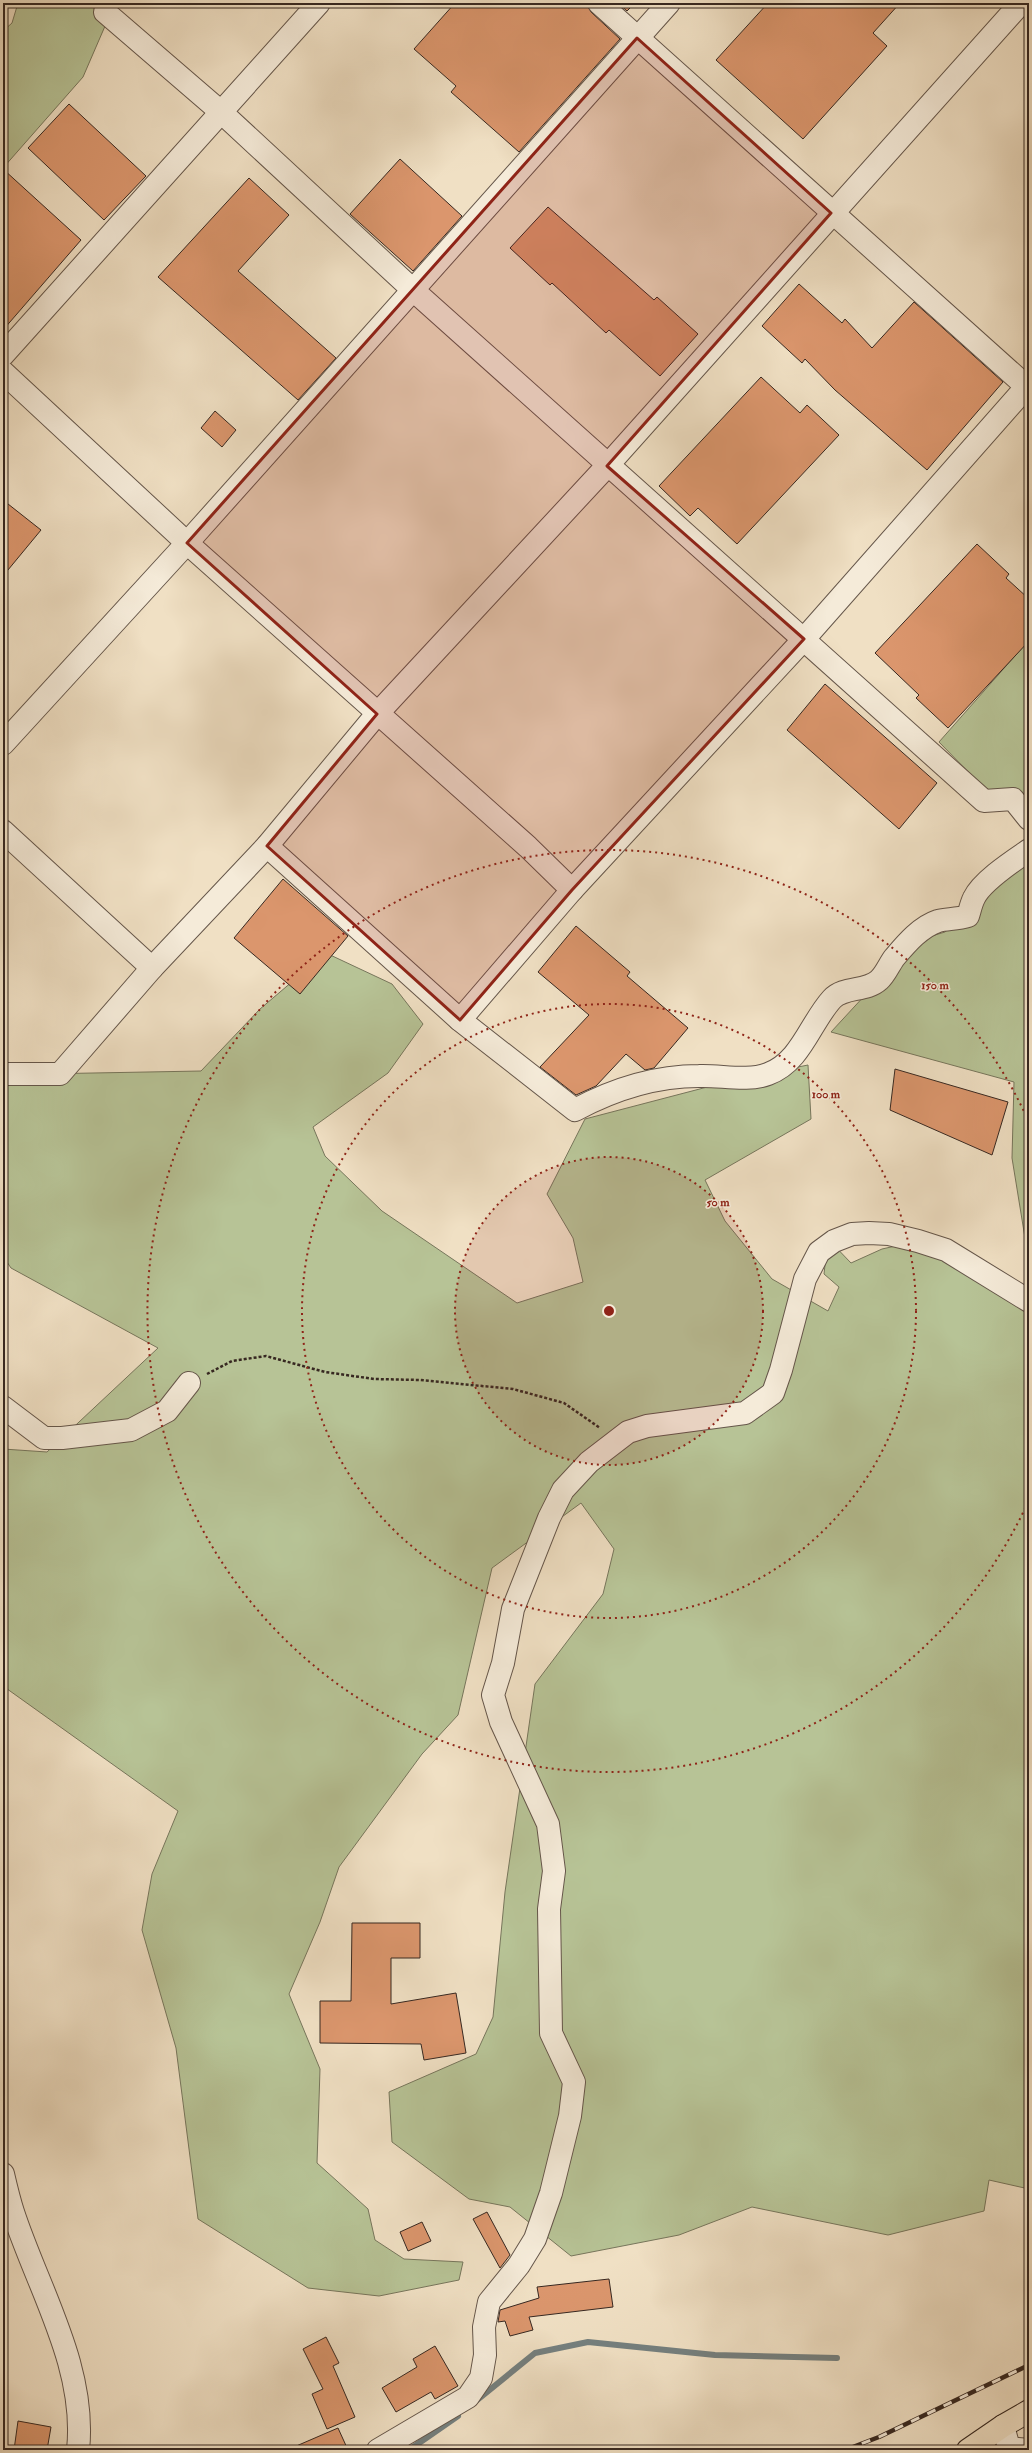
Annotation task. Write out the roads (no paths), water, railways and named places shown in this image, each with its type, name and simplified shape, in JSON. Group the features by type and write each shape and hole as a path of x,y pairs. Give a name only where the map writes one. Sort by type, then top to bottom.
{"highway":[{"path":"968,2450 1003,2426 1029,2411"}],"street":[{"path":"3,355 319,3"},
{"path":"460,1020 572,890 804,639 1028,386 832,213 599,3"},
{"path":"3,744 187,542 669,3"},
{"path":"3,1074 60,1074 152,968 267,846 377,714 607,466 1021,3"},
{"path":"105,12 221,112 413,290 607,466 804,639 984,801 1013,799 1029,819"},
{"path":"3,372 187,542 377,714 528,847 572,890"},
{"path":"3,831 152,968"},
{"path":"267,846 460,1020 575,1110 604,1094 632,1084 678,1076 750,1078 768,1074 785,1065 796,1054 812,1025 833,998 852,989 868,987 879,980 893,959 920,930 938,921 954,921 968,916 974,897 1010,862 1029,850"},
{"path":"378,2450 468,2397 481,2378 485,2355 484,2326 489,2302 519,2265 535,2239 551,2192 570,2116 574,2082 550,2033 549,1909 554,1871 548,1824 501,1722 493,1695 503,1663 513,1609 549,1518 563,1490 578,1472 628,1432 647,1426 745,1413 773,1393 782,1370 805,1279 819,1252 834,1241 852,1234 889,1234 946,1250 1029,1301"},
{"path":"3,1407 44,1438 62,1438 131,1430 167,1411 189,1383"},
{"path":"3,2174 12,2212 64,2346 77,2397 80,2434 78,2450"},
{"path":"1003,2426 1016,2449"}],"waterway":[{"path":"476,2401 535,2353 588,2342 715,2355 837,2358"},
{"path":"409,2450 458,2416"}],"railway":[{"path":"845,2450 879,2437 1029,2365"}]}
